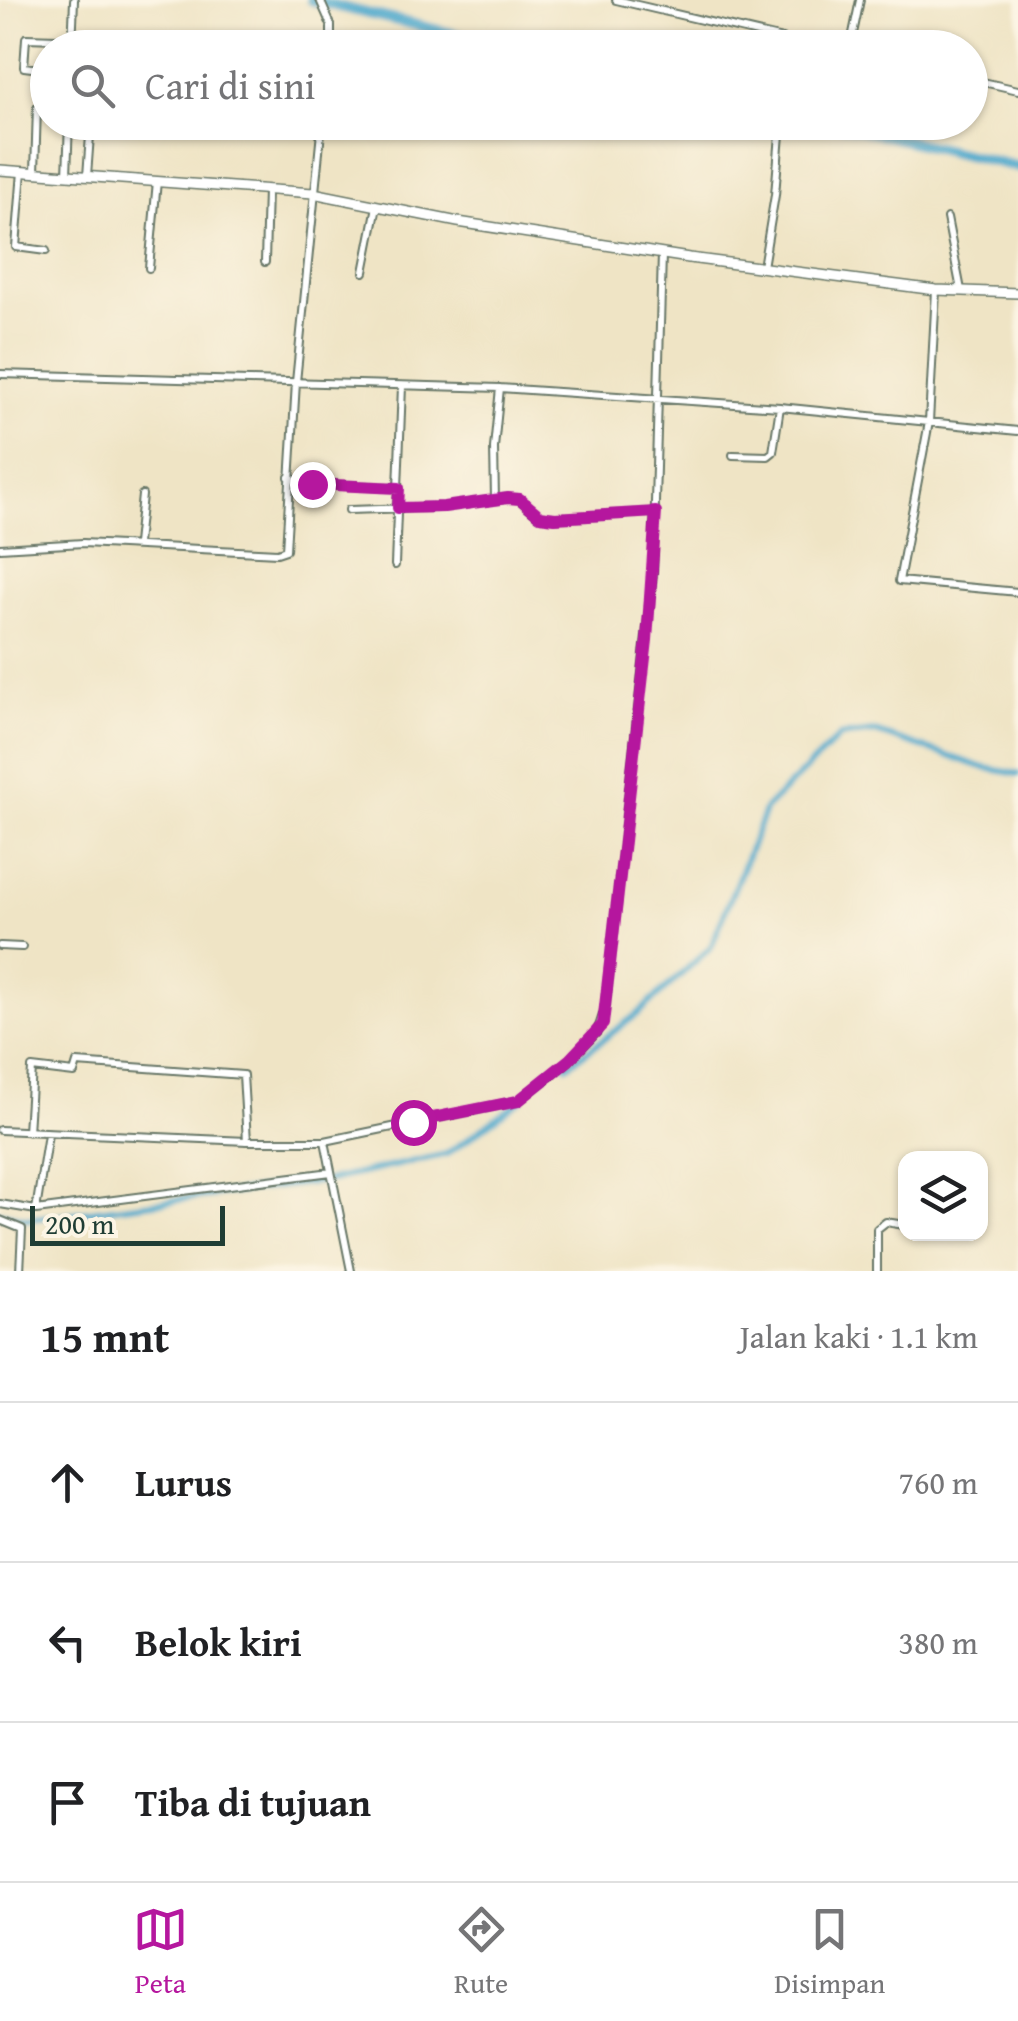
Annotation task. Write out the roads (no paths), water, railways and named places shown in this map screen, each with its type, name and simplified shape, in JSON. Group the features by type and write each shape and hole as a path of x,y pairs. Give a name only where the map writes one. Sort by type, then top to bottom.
{"street":[{"path":"73,30 74,0"},
{"path":"320,0 331,30"},
{"path":"616,0 733,30"},
{"path":"854,30 860,0"},
{"path":"30,38 26,38 22,65 30,67"},
{"path":"988,84 1018,90"},
{"path":"35,140 35,172"},
{"path":"67,175 68,140"},
{"path":"88,176 91,140"},
{"path":"0,548 84,542 285,551 296,382 320,140"},
{"path":"763,267 775,195 779,140"},
{"path":"0,170 314,193 458,222 662,254 936,290 1018,293"},
{"path":"22,171 16,247 46,251"},
{"path":"149,268 158,181"},
{"path":"265,262 267,188"},
{"path":"364,272 377,204"},
{"path":"947,218 961,290"},
{"path":"0,1130 325,1141 518,1101 569,1060 603,1024 647,640 656,512 662,254"},
{"path":"936,290 929,422 899,581 1018,592"},
{"path":"0,374 500,388 780,408 1018,432"},
{"path":"395,565 402,386"},
{"path":"495,499 494,448 500,388"},
{"path":"733,455 768,456 773,452 780,408"},
{"path":"289,477 300,483 399,488"},
{"path":"137,544 142,495"},
{"path":"349,510 444,507 520,499 540,516 555,518 656,512"},
{"path":"0,946 22,947"},
{"path":"28,1132 32,1068 74,1073 77,1062 243,1075 247,1141"},
{"path":"36,1210 48,1134"},
{"path":"325,1141 351,1271"},
{"path":"0,1204 36,1210 332,1176"},
{"path":"0,1220 22,1229 20,1271"},
{"path":"877,1271 877,1228 882,1223 898,1224"}],"waterway":[{"path":"311,0 437,30"},
{"path":"905,140 1018,167"},
{"path":"567,1066 639,1013 711,947 766,808 840,736 875,732 985,768 1018,774"},
{"path":"0,1213 28,1219 330,1180 447,1154 521,1100"}]}
